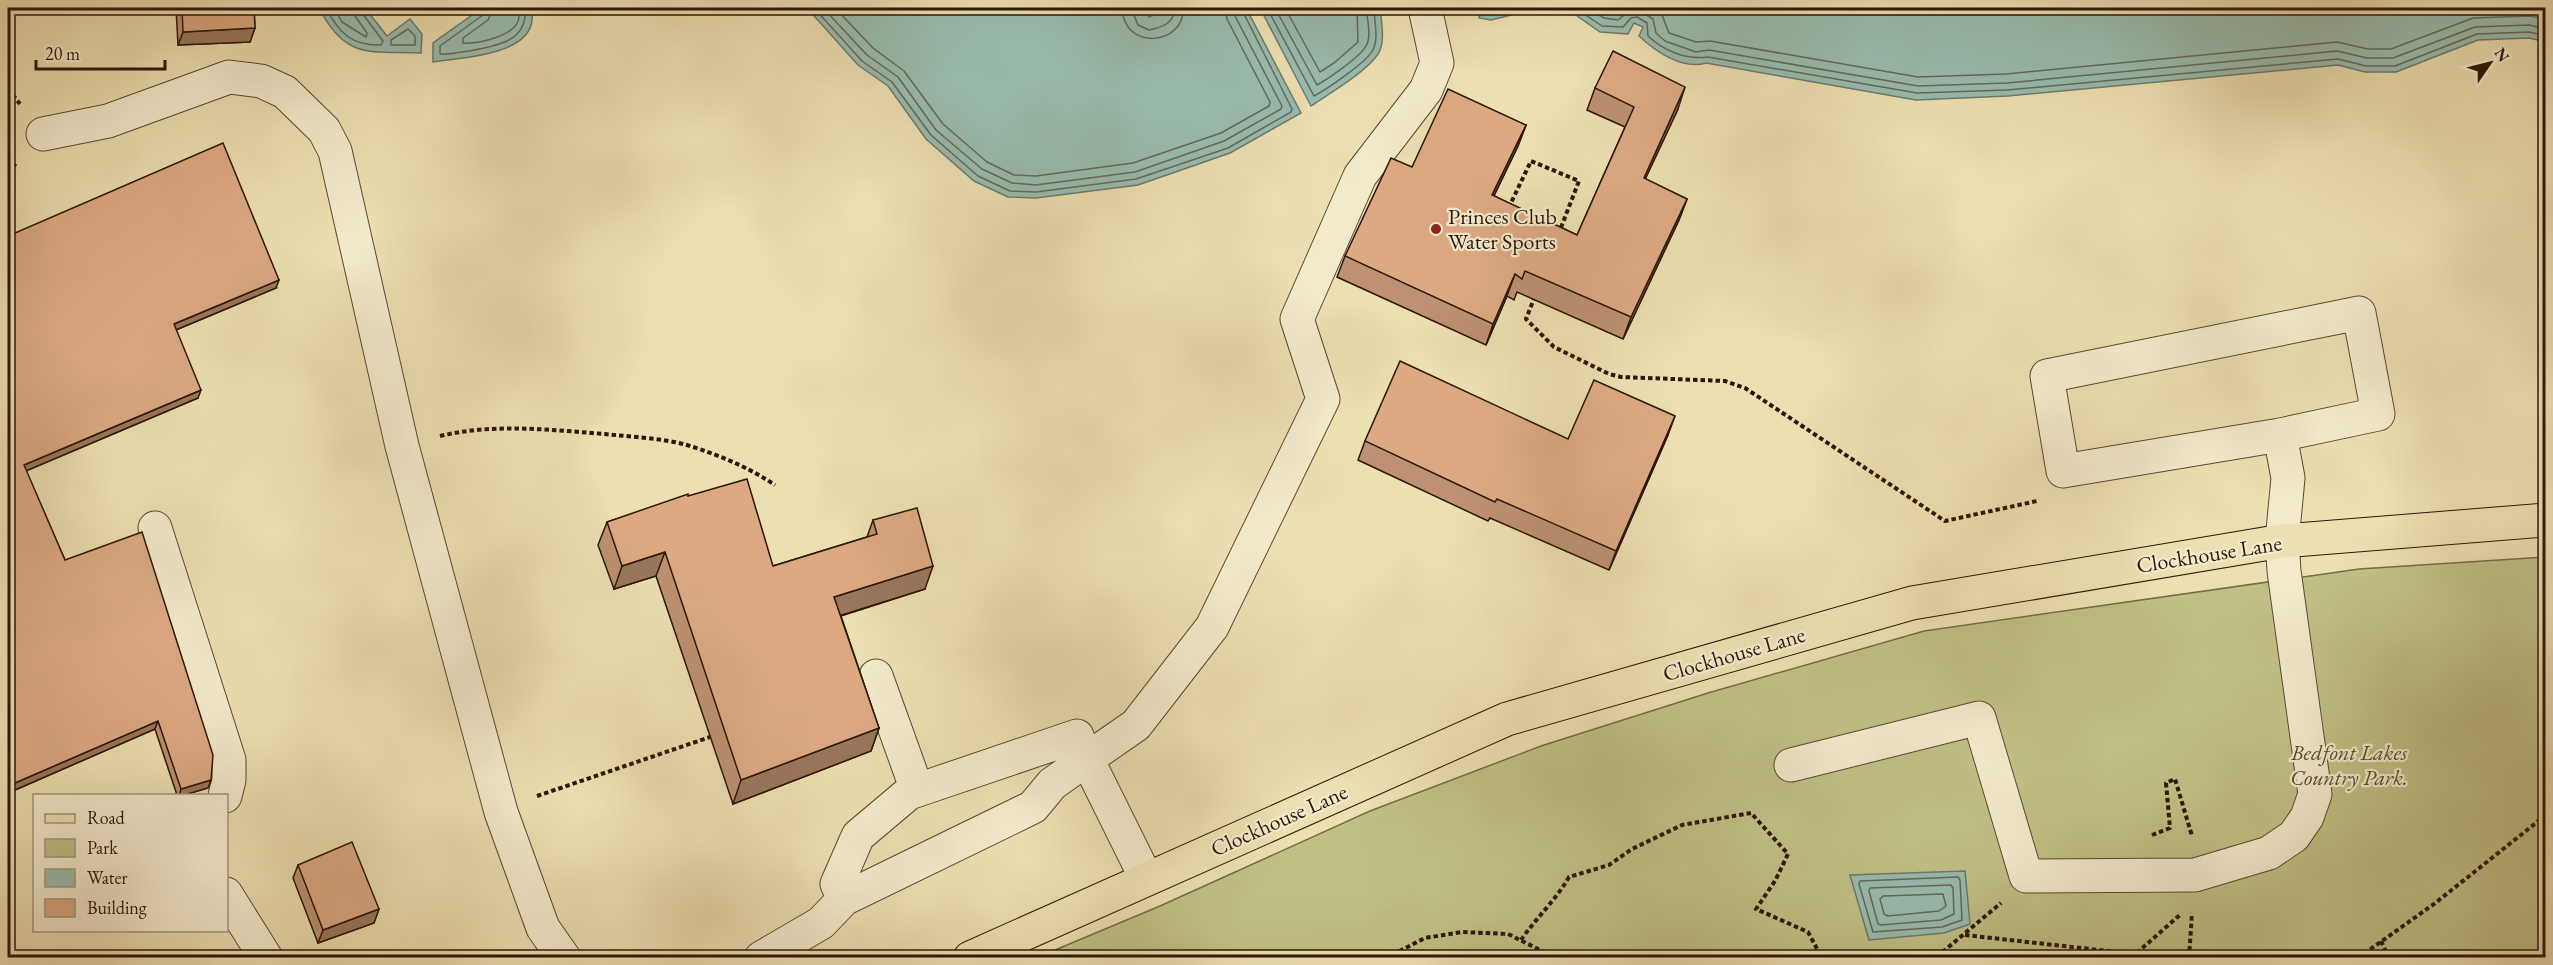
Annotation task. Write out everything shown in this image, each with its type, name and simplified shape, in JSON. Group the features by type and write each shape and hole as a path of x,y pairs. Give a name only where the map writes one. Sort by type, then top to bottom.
{"main road":[{"name":"Clockhouse Lane","path":"969,957 1507,719 1912,603 2282,541 2546,520"}],"lane":[{"path":"761,957 821,923 844,899 1033,807 1052,784 1136,725 1212,627 1323,399 1297,319 1360,176 1426,90 1437,63 1425,8"},
{"path":"43,134 108,121 229,78 261,81 285,92 324,130 335,151 402,446 501,812 543,928 564,957"},
{"path":"2359,314 2378,414 2280,435 2063,471 2047,375 2359,314"},
{"path":"1791,765 1979,718 2026,876 2195,875 2269,853 2294,836 2307,817 2315,794 2284,571 2282,541 2288,478 2280,435"},
{"path":"154,528 229,760 229,780 225,794"},
{"path":"876,676 917,790"},
{"path":"844,899 837,884 858,836 909,793 1077,736 1146,878"},
{"path":"228,897 266,957"}],"path":[{"path":"1520,210 1510,205 1531,161 1579,181 1560,231 1550,226"},
{"path":"1539,286 1526,319 1554,347 1609,374 1621,377 1725,381 1745,388 1945,521 2041,500 2063,471"},
{"path":"402,446 458,432 523,429 626,436 686,445 747,467 775,485"},
{"path":"501,812 531,799 710,737"},
{"path":"2166,783 2175,779 2193,840"},
{"path":"1521,940 1560,892 1569,877 1609,865 1632,849 1682,825 1751,813 1788,854 1775,881 1756,909 1808,932 1822,957"},
{"path":"2358,957 2434,904 2546,815"},
{"path":"1929,957 1940,956 1990,914 2026,876"},
{"path":"2131,957 2184,911"},
{"path":"1386,957 1425,938 1462,932 1508,934 1556,957"},
{"path":"1965,935 2135,954"},
{"path":"2381,941 2389,957"}],"green space":[{"name":"Bedfont Lakes Country Park.","path":"2545,557 2545,957 1036,958 1160,906 1370,811 1541,746 1708,693 1924,631 2359,569"}],"water":[{"path":"319,8 365,8 387,36 410,19 422,34 421,53 373,52 349,45 329,25"},
{"path":"482,8 531,8 532,24 525,36 498,51 433,62 433,43"},
{"path":"807,8 1144,8 1149,17 1161,12 1160,8 1246,8 1301,113 1230,153 1138,185 1036,198 1008,197 974,181 926,139 888,86 858,65"},
{"path":"1260,8 1380,8 1382,44 1378,54 1365,68 1311,106"},
{"path":"1481,8 1540,8 1491,20 1479,18"},
{"path":"1566,8 2545,8 2546,42 2529,38 2478,40 2396,72 2365,72 2338,65 2008,96 1916,100 1706,63 1697,65 1679,62 1653,48 1639,36 1643,27 1634,23 1628,34 1600,32"},
{"path":"1965,871 1970,924 1944,933 1869,940 1850,875"}],"building":[{"path":"182,8 254,8 255,28 183,32"},
{"path":"1613,51 1685,87 1644,178 1687,199 1631,317 1525,271 1522,279 1515,274 1493,324 1345,256 1391,158 1412,167 1448,89 1526,125 1492,195 1577,235 1634,107 1595,88"},
{"path":"223,143 279,280 174,324 201,390 24,465 65,560 142,532 213,755 211,780 181,789 158,721 8,786 8,236"},
{"path":"1400,361 1568,439 1594,380 1675,416 1616,551 1497,499 1495,502 1365,441"},
{"path":"747,479 773,566 877,534 873,520 917,508 933,566 834,597 879,728 741,780 665,552 622,566 607,522 688,494 688,496"},
{"path":"352,842 379,909 323,930 298,865"}],"place":[{"name":"Princes Club Water Sports","path":"1436,229"}]}
